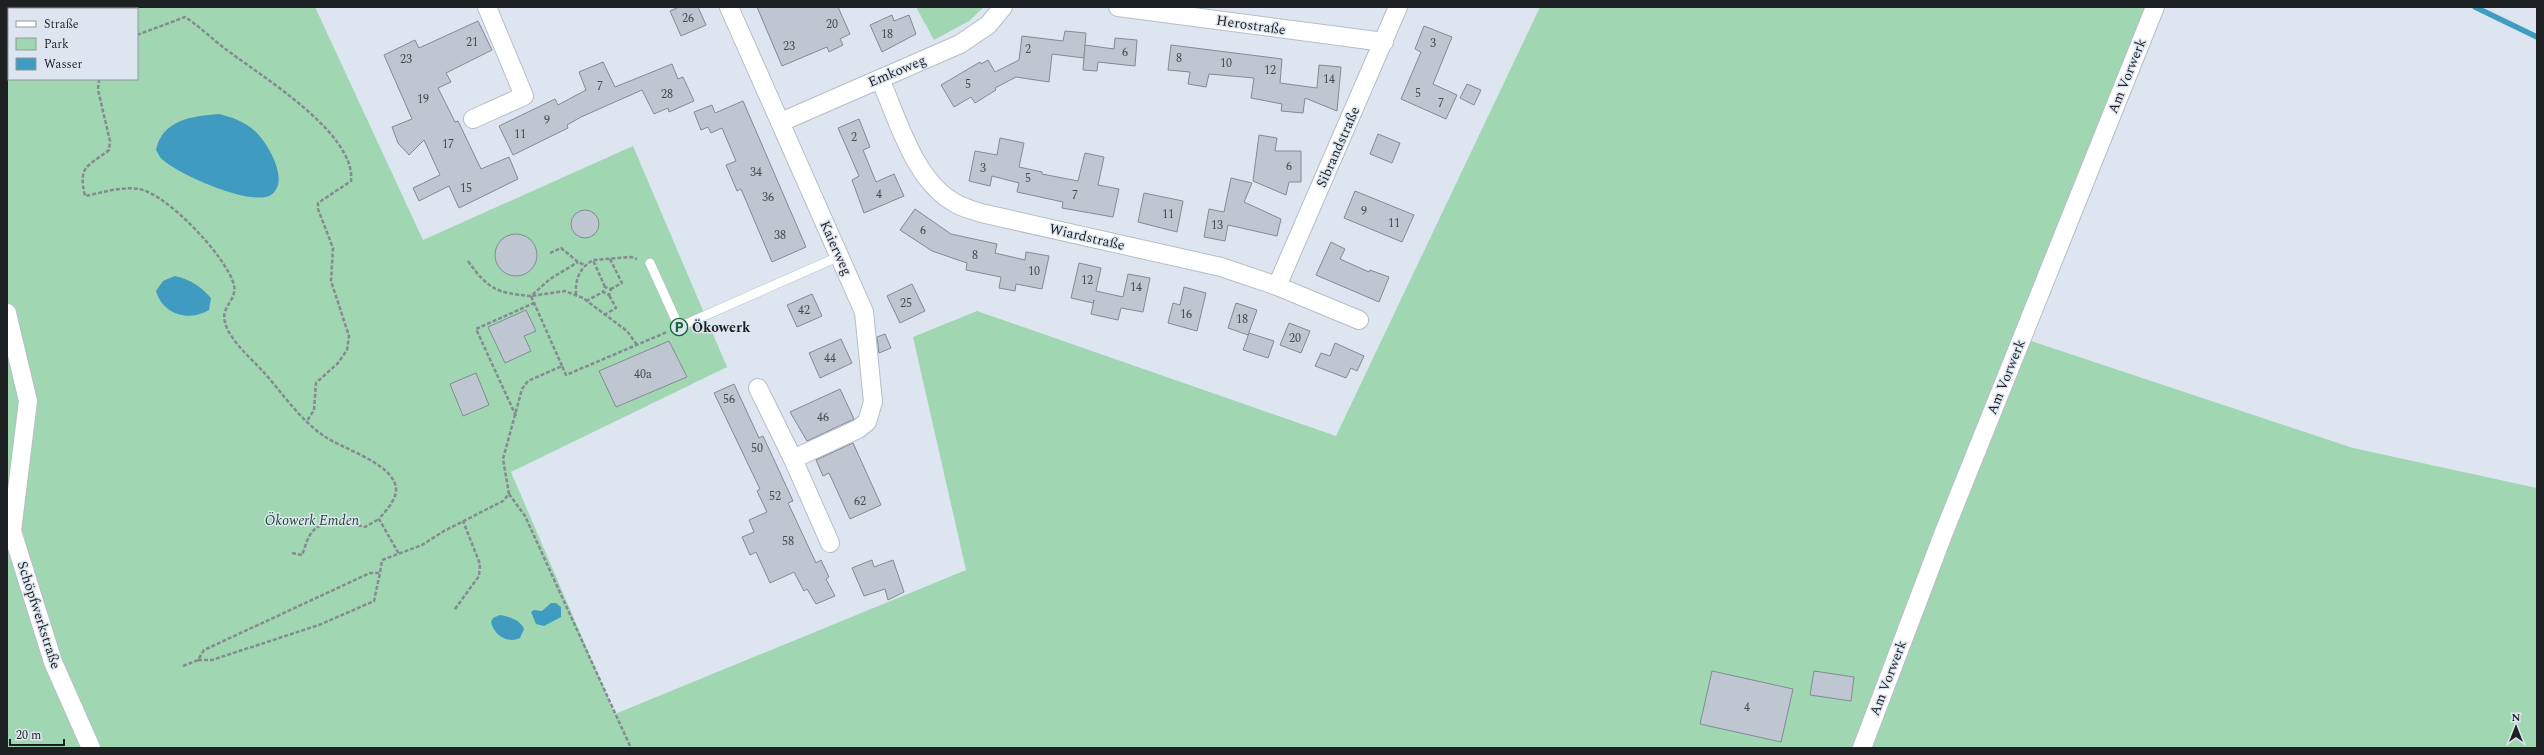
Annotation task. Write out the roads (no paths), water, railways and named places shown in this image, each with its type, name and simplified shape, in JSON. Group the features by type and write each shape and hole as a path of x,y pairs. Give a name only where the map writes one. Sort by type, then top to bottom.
{"street":[{"path":"473,119 524,96 487,7"},
{"name":"Kaierweg","path":"730,7 864,312 873,378 871,413 868,422 858,429 793,459"},
{"name":"Emkoweg","path":"781,122 960,44 988,25 1003,7"},
{"name":"Herostraße","path":"1118,7 1384,42"},
{"name":"Sibrandstraße","path":"1278,286 1398,7"},
{"name":"Am Vorwerk","path":"1862,748 1944,532 2155,7"},
{"name":"Wiardstraße","path":"880,78 920,171 937,190 955,203 981,213 1220,267 1278,286 1359,320"},
{"name":"Schöpfwerkstraße","path":"7,313 28,402 12,531 53,662 91,748"},
{"path":"758,388 793,459 830,543"}],"lane":[{"path":"650,263 678,327 840,256"}],"water":[{"path":"219,114 243,122 260,136 271,152 278,171 279,181 277,189 271,195 261,198 248,197 232,193 183,173 160,157 156,150 159,140 171,126 189,118"},
{"path":"175,276 191,282 211,298 209,310 201,314 185,316 171,311 164,306 156,291 163,281"},
{"path":"551,603 556,603 561,607 561,617 544,626 536,624 531,612 534,610 542,611"},
{"path":"500,615 514,619 520,623 524,629 520,638 515,640 506,639 495,631 491,622 493,618"}],"waterway":[{"path":"2475,7 2537,37"}],"place":[{"name":"Ökowerk","path":"679,327"}],"park label":[{"name":"Ökowerk Emden","path":"312,520"}]}
